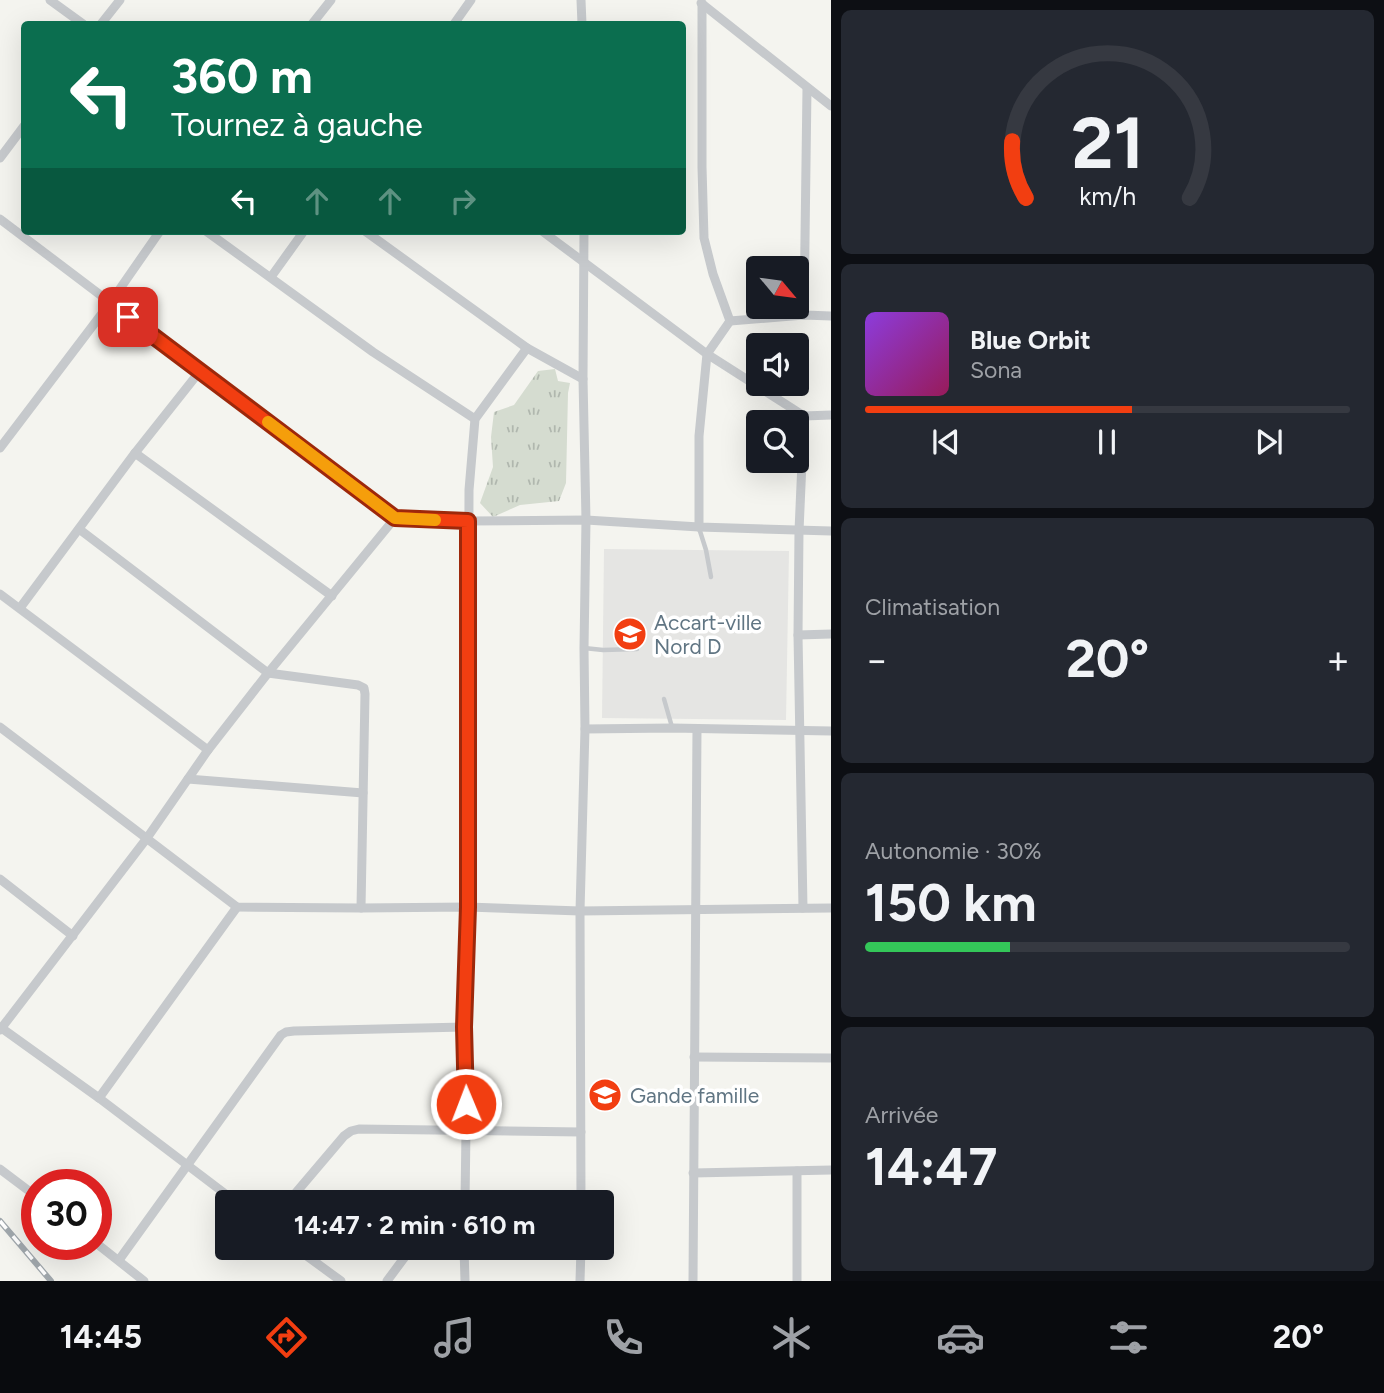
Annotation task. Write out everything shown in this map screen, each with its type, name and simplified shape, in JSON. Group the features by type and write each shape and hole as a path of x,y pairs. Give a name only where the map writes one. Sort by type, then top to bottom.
{"street":[{"path":"50,0 79,21"},
{"path":"104,21 120,0"},
{"path":"314,21 331,0"},
{"path":"456,21 471,0"},
{"path":"581,0 582,21"},
{"path":"700,2 831,106"},
{"path":"700,2 704,238 713,274 730,321"},
{"path":"805,256 807,88"},
{"path":"0,158 21,130"},
{"path":"0,219 395,518 468,521 586,520 831,531"},
{"path":"0,448 110,303 157,235"},
{"path":"212,235 373,352 475,419"},
{"path":"271,277 301,235"},
{"path":"371,235 527,348 583,379"},
{"path":"547,235 707,354 795,410"},
{"path":"581,1190 580,911 585,729 583,648 586,520 584,235"},
{"path":"809,315 831,316"},
{"path":"730,321 755,319"},
{"path":"699,527 699,436 707,354 730,321"},
{"path":"465,1190 469,490 475,419 527,348"},
{"path":"20,608 135,453 200,371"},
{"path":"809,416 831,415"},
{"path":"135,453 332,596"},
{"path":"802,473 798,635 803,908"},
{"path":"220,1190 1,1028 147,838 208,750 395,518"},
{"path":"79,529 268,673 364,688 361,908"},
{"path":"0,594 208,750"},
{"path":"798,635 831,635"},
{"path":"0,727 237,906 468,907 580,911 831,908"},
{"path":"585,729 831,731"},
{"path":"692,1281 696,729"},
{"path":"188,779 363,793"},
{"path":"0,879 73,936"},
{"path":"99,1098 237,906"},
{"path":"119,1260 277,1039 286,1032 464,1027"},
{"path":"694,1057 831,1058"},
{"path":"298,1190 339,1141 351,1131 359,1129 581,1132"},
{"path":"0,1169 21,1185"},
{"path":"693,1173 831,1170"},
{"path":"797,1171 797,1281"},
{"path":"112,1255 144,1281"},
{"path":"312,1260 341,1281"},
{"path":"387,1281 403,1260"},
{"path":"464,1260 465,1281"},
{"path":"580,1281 581,1260"}],"lane":[{"path":"699,527 711,577"},
{"path":"583,648 637,649"},
{"path":"664,699 672,728"}],"shaded area":[{"path":"604,549 789,551 786,720 602,718"}],"green space":[{"path":"555,369 558,381 570,383 566,483 559,501 520,505 493,517 480,503 493,467 491,437 494,412 514,405 538,371"}],"railway":[{"path":"0,1221 51,1281"}],"slow traffic":[{"path":"268,422 395,518 435,520"}],"place":[{"name":"Accart-ville Nord D","path":"630,634"},
{"name":"Gande famille","path":"605,1095"}],"route":[{"path":"128,317 395,518 468,521 468,907 464,1027 466,1104"}]}
